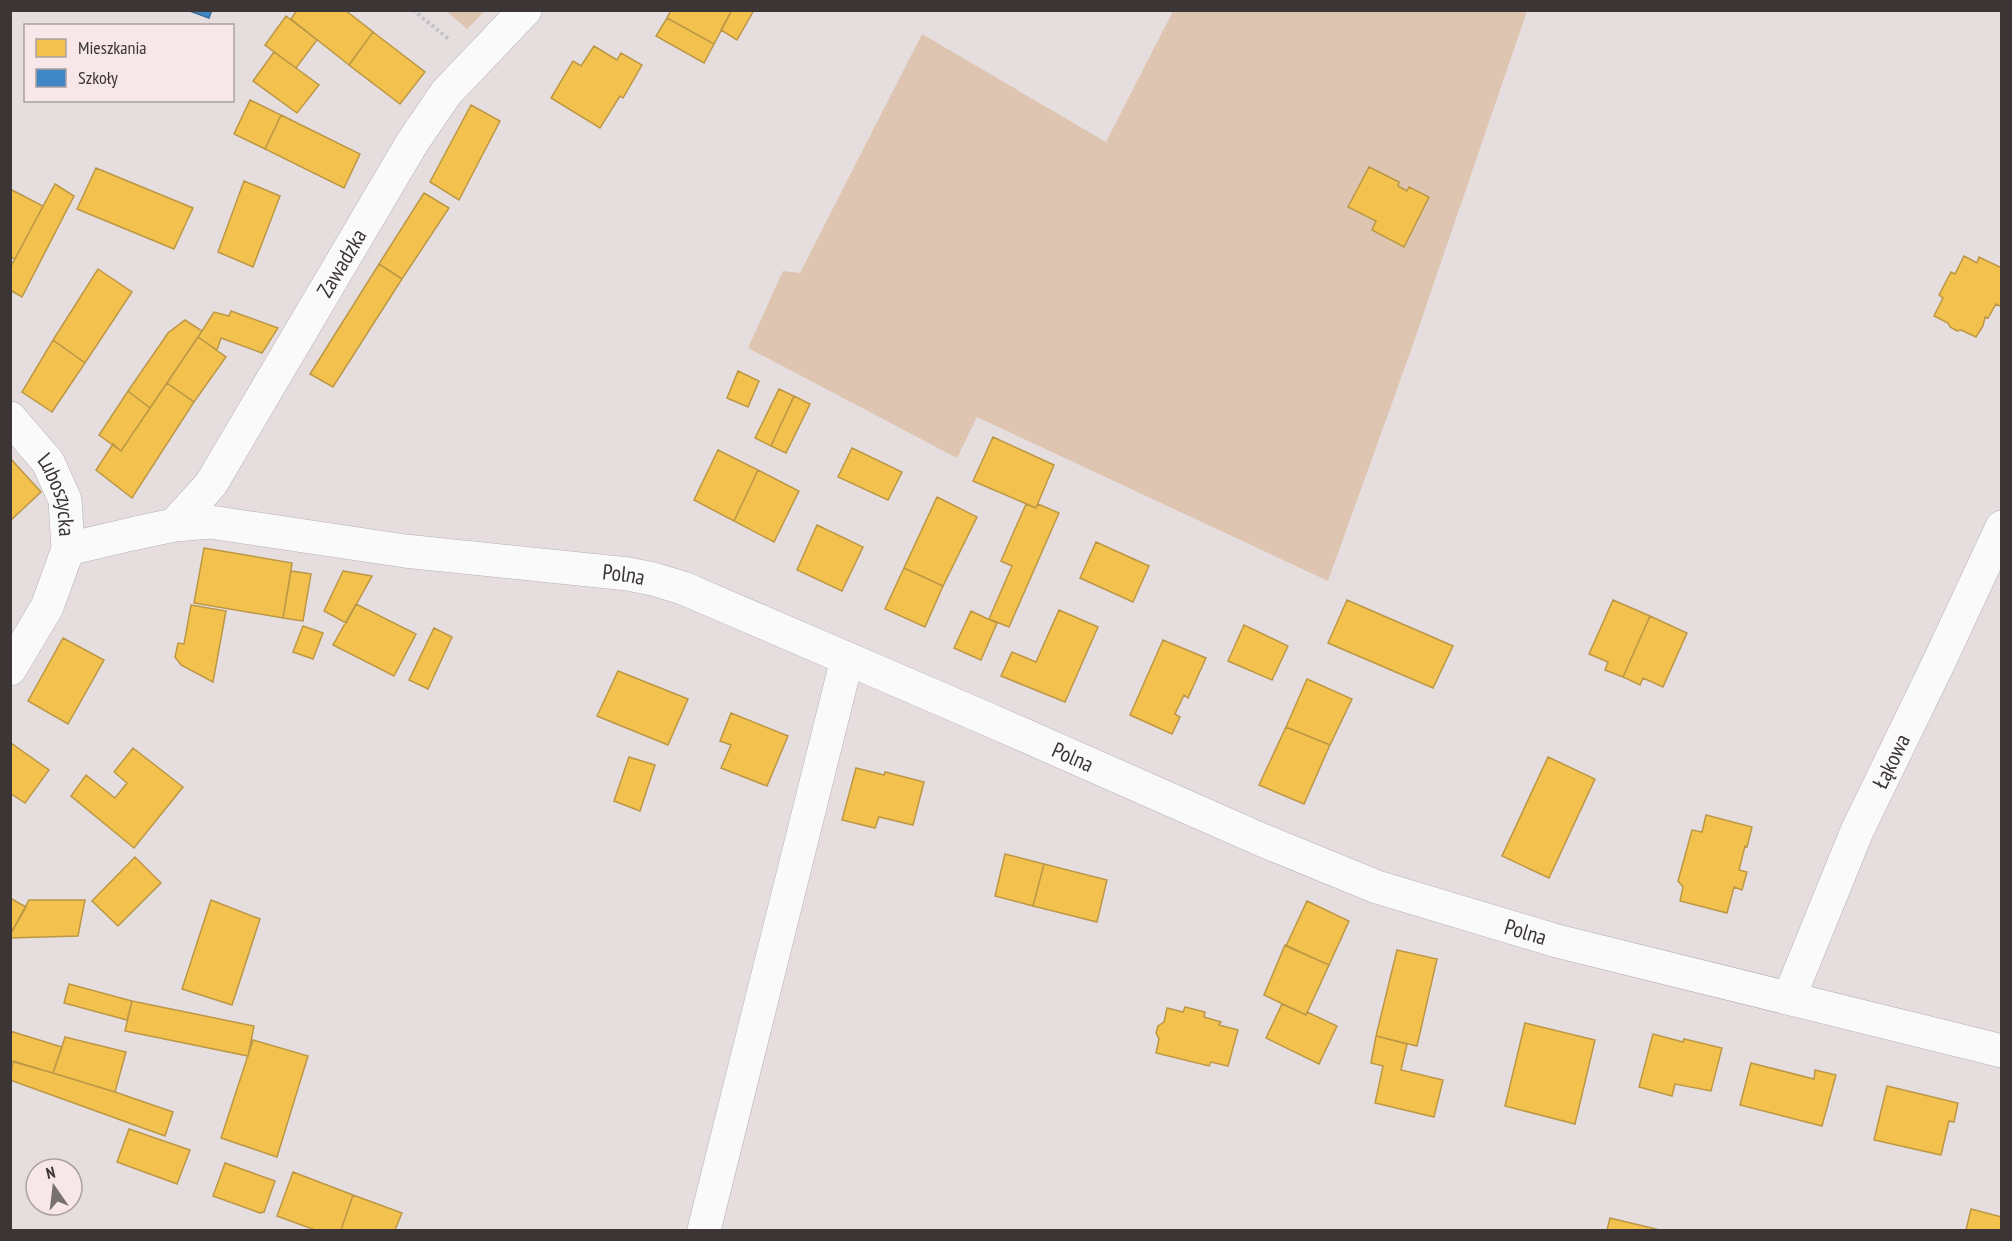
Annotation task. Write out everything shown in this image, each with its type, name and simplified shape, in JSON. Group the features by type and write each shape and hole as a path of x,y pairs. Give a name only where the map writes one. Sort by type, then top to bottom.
{"street":[{"name":"Zawadzka","path":"174,525 211,484 412,143 446,93 525,10"},
{"name":"Luboszycka","path":"10,418 48,462 65,500 68,549"},
{"name":"Polna","path":"68,549 174,525 210,522 405,551 639,576 682,588 1251,835 1377,887 1557,941 2001,1051"},
{"name":"Łąkowa","path":"1789,998 1857,831 2001,528"},
{"path":"10,669 47,607 68,549"},
{"path":"704,1230 847,659"}],"path":[{"path":"413,10 476,62"}],"shaded area":[{"path":"446,11 485,11 467,29"},
{"path":"1173,11 1527,11 1410,353 1328,581 977,417 957,458 748,348 783,271 800,273 922,34 1106,142"}],"building: Mieszkania":[{"path":"297,10 345,10 373,32 349,65 291,19"},
{"path":"671,10 732,10 714,44 667,18"},
{"path":"732,10 754,10 737,40 721,30"},
{"path":"286,16 317,40 296,68 265,45"},
{"path":"667,18 714,44 704,63 656,36"},
{"path":"373,32 425,72 400,104 349,65"},
{"path":"594,46 617,60 621,53 642,65 623,98 620,96 600,128 551,98 573,61 581,66"},
{"path":"274,52 319,85 297,113 253,81"},
{"path":"250,100 281,115 265,149 234,134"},
{"path":"471,105 500,121 459,200 430,182"},
{"path":"281,115 360,154 344,188 265,149"},
{"path":"1369,167 1399,182 1398,186 1407,191 1409,187 1429,197 1404,247 1372,230 1376,221 1348,207"},
{"path":"96,168 193,208 174,249 77,209"},
{"path":"244,181 280,196 253,267 218,252"},
{"path":"55,184 74,196 22,297 10,290 10,268"},
{"path":"10,189 43,206 15,259 10,257"},
{"path":"424,193 449,208 402,279 379,264"},
{"path":"1964,256 1977,263 1979,257 2002,268 2002,307 1996,304 1988,318 1985,317 1983,326 1976,337 1961,330 1957,331 1934,316 1943,298 1939,295 1951,272 1955,274"},
{"path":"379,264 402,279 333,387 310,374"},
{"path":"98,269 132,292 85,363 53,340"},
{"path":"231,311 278,328 262,353 221,338 217,350 198,337 214,312 229,316"},
{"path":"185,320 202,331 150,408 128,391 168,333"},
{"path":"198,337 226,357 194,402 167,383"},
{"path":"53,340 85,363 52,412 22,392"},
{"path":"738,371 759,381 748,407 727,398"},
{"path":"167,383 194,402 132,498 96,470 113,444 121,451"},
{"path":"779,389 794,396 771,446 755,438"},
{"path":"128,391 150,408 121,451 99,435"},
{"path":"794,396 810,404 786,453 771,446"},
{"path":"993,437 1054,465 1036,508 973,481"},
{"path":"852,448 902,472 888,500 838,477"},
{"path":"718,450 758,470 734,521 694,500"},
{"path":"10,458 41,492 10,521"},
{"path":"758,470 799,491 774,542 734,521"},
{"path":"937,497 977,517 943,586 904,568"},
{"path":"1026,504 1036,508 1038,504 1059,513 1009,627 989,619 1012,566 1001,561"},
{"path":"817,525 863,547 842,591 797,570"},
{"path":"1096,542 1149,566 1133,602 1080,578"},
{"path":"204,548 292,563 283,618 194,603"},
{"path":"904,568 943,586 925,627 885,609"},
{"path":"291,571 311,574 303,621 283,618"},
{"path":"343,571 372,576 346,623 324,611"},
{"path":"1347,600 1453,646 1433,688 1328,643"},
{"path":"1613,600 1650,616 1623,677 1605,670 1608,662 1589,654"},
{"path":"356,604 416,634 394,676 333,645"},
{"path":"191,605 226,611 213,682 181,665 175,657 178,643 184,644"},
{"path":"1059,610 1098,627 1065,702 1001,676 1012,652 1036,662"},
{"path":"971,611 997,623 981,660 954,648"},
{"path":"1650,616 1687,633 1663,687 1643,678 1640,685 1623,677"},
{"path":"1244,625 1288,646 1272,680 1228,661"},
{"path":"303,626 323,633 313,659 293,652"},
{"path":"434,628 452,637 428,689 409,680"},
{"path":"63,638 104,660 68,724 28,701"},
{"path":"1163,640 1206,658 1188,698 1184,695 1175,714 1180,717 1172,734 1130,715"},
{"path":"618,671 688,699 668,745 597,716"},
{"path":"1307,679 1352,699 1330,745 1286,727"},
{"path":"731,713 788,736 767,786 721,768 731,745 720,741"},
{"path":"1286,727 1330,745 1304,804 1259,785"},
{"path":"11,743 49,770 25,803 10,793"},
{"path":"133,748 183,787 134,848 71,796 86,775 115,798 127,783 114,772"},
{"path":"629,757 655,765 640,811 614,801"},
{"path":"1548,757 1595,779 1549,878 1502,856"},
{"path":"856,768 884,775 885,772 924,782 913,825 879,817 875,828 842,820"},
{"path":"1706,815 1752,827 1739,870 1747,872 1742,890 1734,887 1727,913 1680,901 1683,887 1678,881 1692,830 1702,832"},
{"path":"1005,854 1044,864 1033,906 995,896"},
{"path":"135,857 161,883 118,926 92,901"},
{"path":"1044,864 1107,880 1097,922 1033,906"},
{"path":"10,898 26,907 10,935"},
{"path":"29,900 85,900 78,936 10,938"},
{"path":"211,900 260,919 232,1005 182,989"},
{"path":"1307,901 1349,921 1329,965 1286,946"},
{"path":"1285,945 1329,965 1306,1015 1264,995"},
{"path":"1397,950 1437,959 1417,1046 1376,1036"},
{"path":"69,984 132,1001 127,1020 64,1003"},
{"path":"132,1001 254,1026 248,1056 125,1031"},
{"path":"1282,1004 1306,1015 1307,1012 1337,1026 1319,1064 1266,1038"},
{"path":"1185,1007 1205,1012 1204,1017 1221,1022 1219,1025 1238,1030 1228,1066 1211,1062 1209,1066 1156,1053 1159,1039 1156,1033 1158,1026 1164,1022 1167,1008 1183,1012"},
{"path":"1525,1023 1595,1040 1575,1124 1505,1106"},
{"path":"10,1031 62,1047 53,1073 10,1061"},
{"path":"1653,1034 1683,1042 1684,1039 1722,1048 1711,1091 1675,1084 1672,1096 1639,1087"},
{"path":"1376,1036 1407,1044 1401,1070 1443,1080 1434,1117 1375,1103 1383,1066 1371,1063"},
{"path":"65,1037 126,1052 115,1092 53,1073"},
{"path":"253,1040 308,1056 277,1157 221,1138"},
{"path":"13,1061 173,1112 165,1136 10,1080"},
{"path":"1751,1063 1814,1079 1815,1070 1836,1075 1822,1126 1740,1105"},
{"path":"1887,1086 1958,1103 1954,1122 1949,1121 1941,1155 1874,1140"},
{"path":"129,1129 190,1150 177,1184 117,1162"},
{"path":"225,1163 275,1181 264,1212 260,1213 213,1196"},
{"path":"293,1172 353,1195 341,1230 315,1230 277,1216"},
{"path":"353,1195 402,1213 395,1230 341,1230"},
{"path":"1971,1209 2002,1217 2002,1230 1966,1230"},
{"path":"1610,1218 1660,1230 1607,1230"}],"building: Szkoły":[{"path":"187,10 212,10 209,18"}]}
